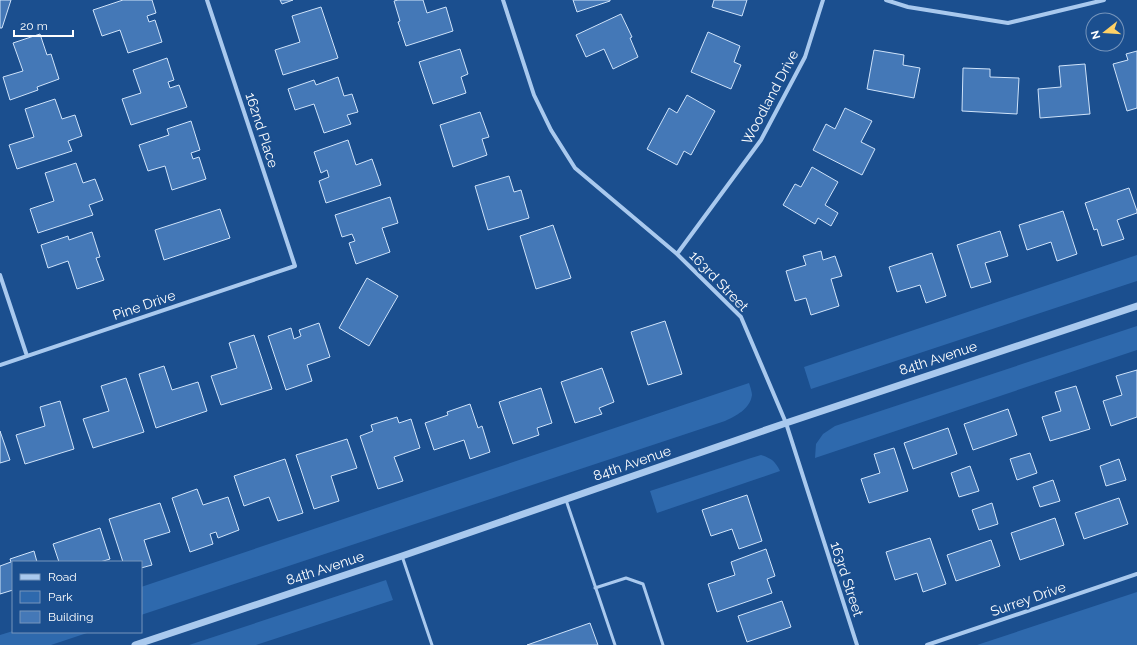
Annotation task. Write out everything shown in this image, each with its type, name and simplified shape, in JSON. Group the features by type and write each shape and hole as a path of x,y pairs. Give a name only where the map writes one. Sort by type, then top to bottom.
{"street":[{"name":"162nd Place","path":"207,0 295,266"},
{"name":"163rd Street","path":"503,0 534,95 551,130 575,168 677,254 741,317 786,422 857,645"},
{"name":"Woodland Drive","path":"677,254 761,140 805,57 823,0"},
{"path":"886,0 908,7 1008,23 1104,0"},
{"name":"Pine Drive","path":"0,365 295,266"},
{"path":"0,275 27,356"},
{"name":"84th Avenue","path":"135,645 566,500 786,422 1137,306"},
{"name":"Surrey Drive","path":"927,645 1137,574"}],"lane":[{"path":"566,500 614,645"},
{"path":"402,556 432,645"},
{"path":"596,588 626,578 643,584 663,645"}],"green space":[{"path":"1137,255 1137,281 811,389 804,367"},
{"path":"1137,326 1137,350 815,458 816,444 823,434 835,426"},
{"path":"749,383 752,395 751,400 738,414 725,421 142,615 142,587"},
{"path":"761,455 773,461 780,471 657,513 650,491"},
{"path":"386,580 393,600 256,645 189,645"},
{"path":"1137,592 1137,645 977,645"},
{"path":"12,631 12,633 87,633 51,645 0,645 0,635"}],"building":[{"path":"0,0 11,0 2,28 0,28"},
{"path":"123,0 152,0 156,13 147,16 149,22 155,20 162,42 128,53 120,30 102,36 93,10"},
{"path":"280,0 293,0 282,4"},
{"path":"423,0 427,13 446,7 453,31 406,46 398,22 400,21 394,1"},
{"path":"573,0 610,0 610,1 577,12"},
{"path":"714,0 747,0 742,16 712,7"},
{"path":"321,7 338,58 283,75 275,50 300,42 292,16"},
{"path":"621,14 632,37 630,38 638,57 613,69 604,49 586,57 576,35"},
{"path":"708,32 740,46 734,62 741,65 731,89 691,72"},
{"path":"40,34 47,55 51,54 59,79 37,87 38,90 10,100 3,77 23,71 13,43"},
{"path":"460,49 468,74 461,77 466,93 433,104 419,62"},
{"path":"874,50 904,55 903,65 920,68 914,98 867,89"},
{"path":"1137,51 1137,108 1127,111 1113,64 1128,60 1126,54"},
{"path":"167,58 174,80 168,82 170,88 179,85 187,107 131,125 122,99 141,93 133,70"},
{"path":"1085,64 1090,114 1040,118 1038,89 1061,87 1059,66"},
{"path":"963,68 990,69 990,77 1019,78 1017,114 962,111"},
{"path":"338,77 344,96 352,94 358,112 347,115 351,124 324,133 314,104 295,110 288,89 314,80 316,85"},
{"path":"687,95 715,111 691,155 684,151 677,165 647,149 669,108 677,113"},
{"path":"55,99 62,119 75,115 82,136 68,141 72,151 17,169 9,145 34,137 25,109"},
{"path":"845,108 872,121 861,142 875,149 862,175 813,150 826,124 835,129"},
{"path":"480,112 489,137 482,139 487,155 453,167 440,125"},
{"path":"191,121 200,150 191,153 193,159 199,157 206,179 172,190 165,166 148,171 139,145 169,135 167,129"},
{"path":"348,140 356,165 372,159 381,185 326,203 319,181 329,177 327,170 321,173 314,152"},
{"path":"76,163 83,183 95,179 103,200 89,205 93,215 38,233 30,209 54,201 45,173"},
{"path":"812,167 838,182 825,205 838,213 831,226 818,218 815,224 783,205 795,184 801,187"},
{"path":"509,176 514,192 521,190 529,218 488,230 475,186"},
{"path":"1129,188 1137,213 1117,220 1124,239 1102,246 1097,229 1094,230 1085,203"},
{"path":"390,197 398,223 382,228 390,252 356,264 349,243 355,241 352,234 342,237 335,215"},
{"path":"220,209 230,238 164,260 155,230"},
{"path":"1063,211 1077,254 1057,261 1051,242 1027,250 1019,225"},
{"path":"553,225 571,278 536,289 520,236"},
{"path":"1000,231 1008,256 985,263 991,282 971,288 957,245"},
{"path":"92,232 100,257 96,258 104,280 77,289 68,261 48,268 41,245 68,236 69,240"},
{"path":"821,251 823,260 835,256 842,276 831,279 839,306 811,315 806,298 795,301 786,271 806,265 803,256"},
{"path":"932,253 946,296 926,303 920,285 897,292 889,267"},
{"path":"367,278 398,296 369,346 339,328"},
{"path":"665,321 682,374 648,385 631,332"},
{"path":"319,323 330,357 307,365 312,381 286,390 268,336 291,328 294,339 301,336 299,330"},
{"path":"254,335 272,389 221,405 211,376 237,368 229,343"},
{"path":"164,366 172,390 198,382 207,411 156,428 139,374"},
{"path":"602,368 614,402 599,408 602,414 575,423 561,382"},
{"path":"1137,370 1137,417 1111,426 1103,401 1122,395 1116,376"},
{"path":"126,378 144,432 93,448 83,419 109,411 101,386"},
{"path":"1076,386 1090,429 1050,441 1042,417 1061,411 1055,392"},
{"path":"541,388 552,423 537,428 539,435 513,444 499,402"},
{"path":"60,401 74,449 25,464 16,435 45,426 40,407"},
{"path":"470,404 478,428 482,426 490,452 470,459 464,440 434,450 425,423 448,415 447,412"},
{"path":"1008,409 1017,435 973,450 964,424"},
{"path":"397,417 399,423 411,419 420,448 394,457 403,481 378,489 360,436 373,431 371,425"},
{"path":"948,428 957,454 913,469 904,443"},
{"path":"0,431 10,460 0,463"},
{"path":"347,439 357,468 331,476 339,501 314,509 296,455"},
{"path":"894,448 908,491 869,503 861,479 880,473 874,454"},
{"path":"1030,453 1037,473 1017,480 1010,459"},
{"path":"285,459 303,513 278,521 269,497 244,506 234,476"},
{"path":"1119,459 1126,480 1106,486 1100,466"},
{"path":"970,466 979,491 959,497 951,473"},
{"path":"1053,480 1060,501 1040,507 1033,487"},
{"path":"197,489 203,505 228,497 239,530 218,538 216,532 210,534 213,544 190,552 172,498"},
{"path":"747,495 762,541 739,549 732,529 711,536 702,510"},
{"path":"1119,498 1128,524 1084,539 1075,513"},
{"path":"160,503 170,532 144,540 152,565 142,568 142,561 123,561 109,519"},
{"path":"992,503 998,524 979,530 972,510"},
{"path":"1055,518 1064,545 1020,560 1011,533"},
{"path":"100,528 110,559 103,561 59,561 53,544"},
{"path":"930,538 946,584 923,592 917,573 895,580 886,552"},
{"path":"991,540 1000,566 956,581 947,555"},
{"path":"766,549 775,576 767,579 772,593 717,612 708,584 735,575 731,562"},
{"path":"34,551 37,561 12,561 12,590 0,594 0,566 11,562 10,559"},
{"path":"782,601 791,627 747,642 738,616"},
{"path":"590,623 598,645 527,645"}]}
